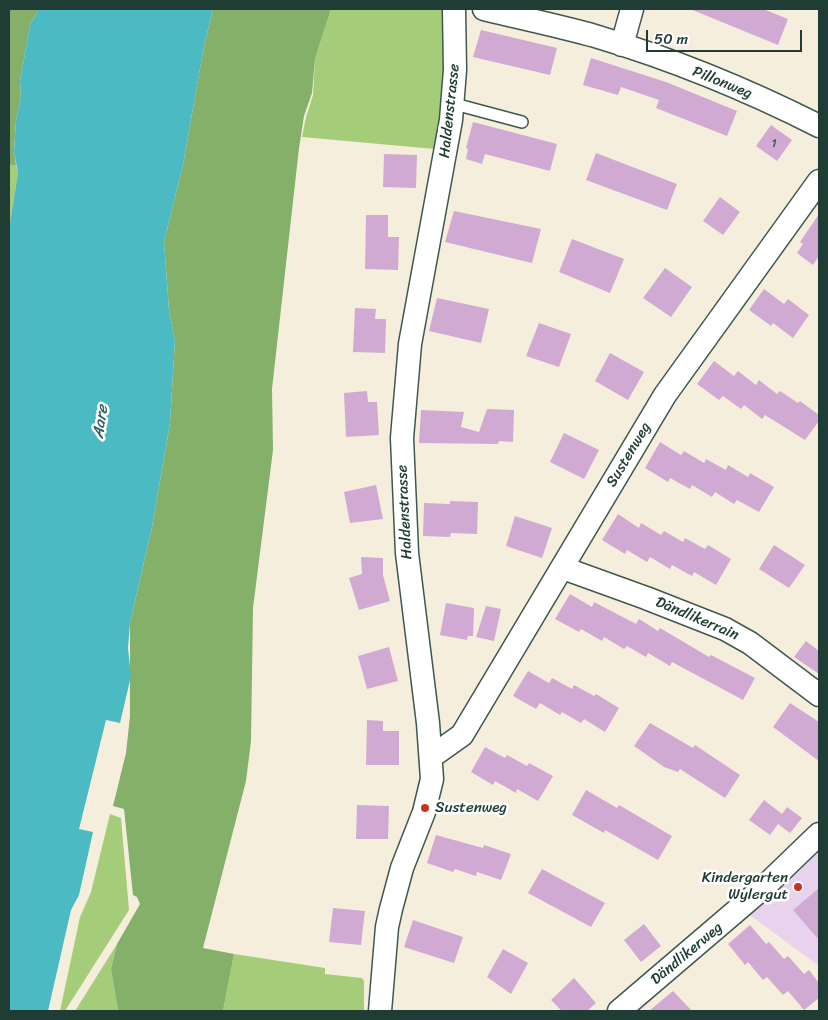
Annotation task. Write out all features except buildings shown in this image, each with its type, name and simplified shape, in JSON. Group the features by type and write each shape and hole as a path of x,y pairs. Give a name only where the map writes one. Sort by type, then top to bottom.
{"street":[{"name":"Haldenstrasse","path":"380,1011 387,927 402,868 429,795 432,779 407,553 402,438 410,344 443,173 452,106 455,70 454,9"},
{"name":"Pillonweg","path":"484,9 595,36 622,45 729,85 819,126"},
{"path":"622,45 632,9"},
{"name":"Sustenweg","path":"431,757 462,736 665,395 819,181"},
{"name":"Dändlikerrain","path":"563,568 725,629 750,643 819,694"},
{"name":"Dändlikerweg","path":"619,1011 763,888 819,834"}],"lane":[{"path":"452,106 462,106 522,122"}],"shaded area":[{"name":"Kindergarten Wylergut","path":"819,847 819,966 747,913 807,861"}],"green space":[{"path":"9,9 39,9 30,25 20,81 21,97 16,120 14,152 16,165 9,165"},
{"path":"213,9 331,9 315,59 312,93 304,116 299,148 272,389 273,450 253,608 251,741 246,781 203,948 234,954 223,1011 118,1011 111,969 117,944 140,904 137,897 133,895 124,809 113,806 126,753 130,716 130,623 152,527 170,423 175,341 169,310 164,242 183,165 204,46"},
{"path":"331,9 453,9 446,150 302,137 313,95 315,59"},
{"path":"9,165 16,165 18,173 9,230"},
{"path":"110,814 121,818 129,910 65,1011 60,1011 80,917 91,892"},
{"path":"117,944 111,969 118,1011 75,1011"},
{"path":"234,954 325,968 325,974 362,978 364,981 364,1011 223,1011"}],"water":[{"name":"Aare","path":"39,9 213,9 204,46 183,165 164,242 169,310 175,341 170,423 152,527 130,623 128,648 131,676 120,723 106,720 79,829 93,832 79,895 71,910 48,1011 9,1011 9,229 18,173 14,152 16,120 21,97 20,81 30,25"}],"place":[{"name":"Sustenweg","path":"425,808"},
{"name":"Kindergarten Wylergut","path":"798,887"}]}
